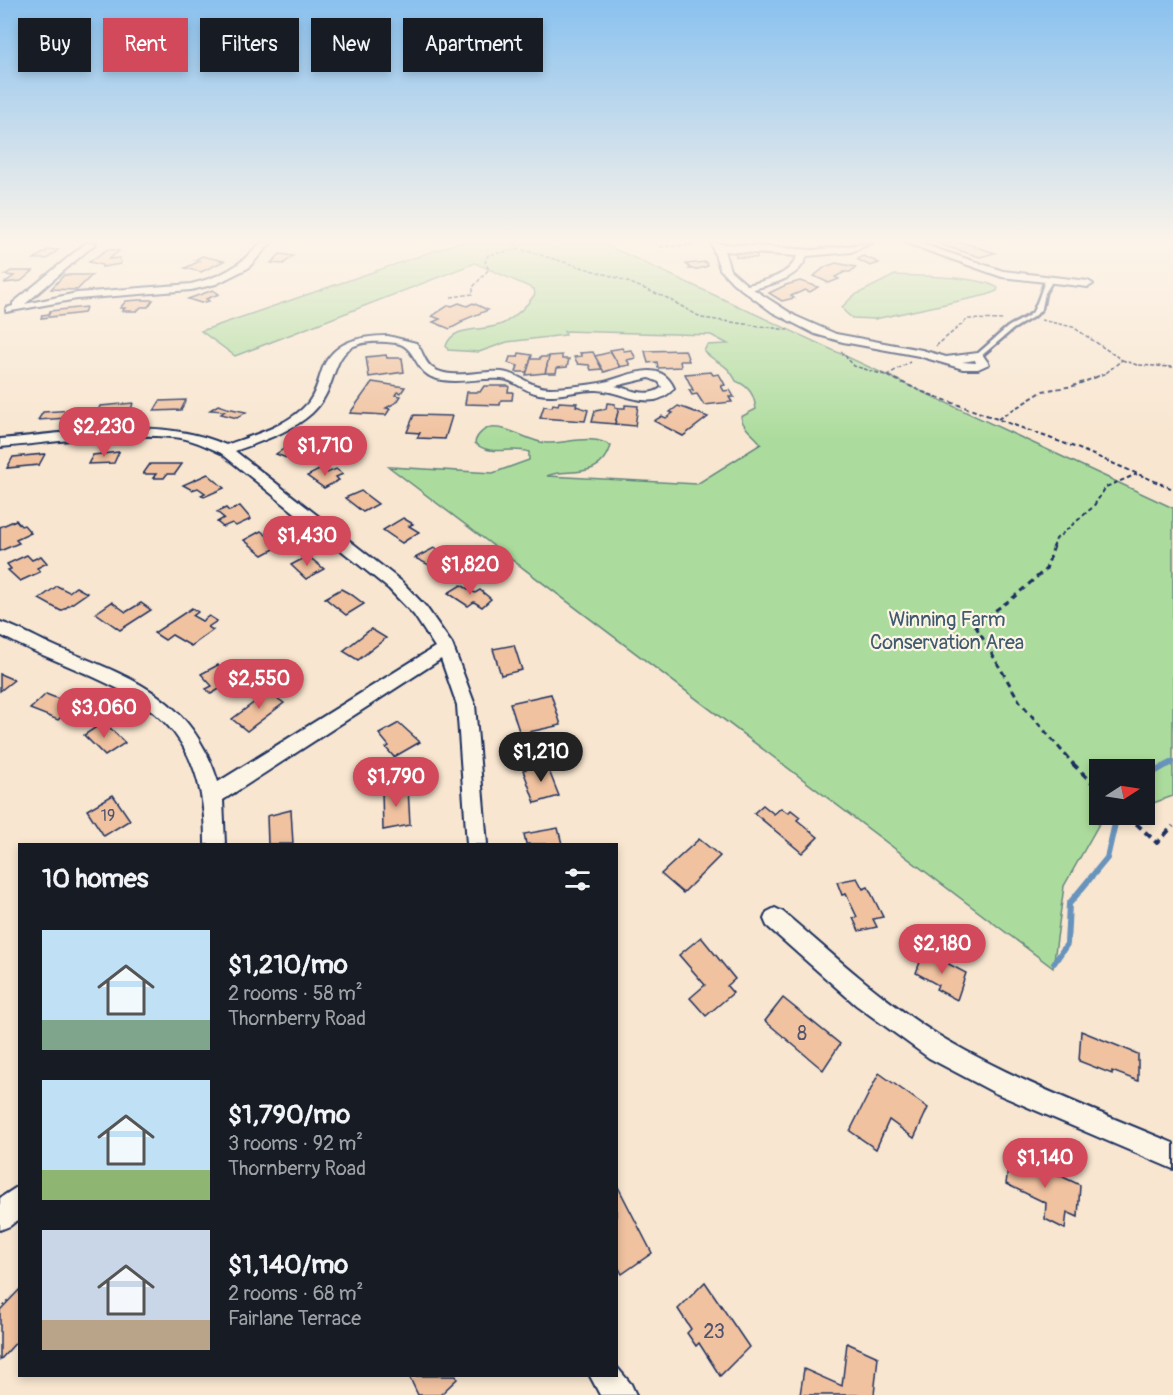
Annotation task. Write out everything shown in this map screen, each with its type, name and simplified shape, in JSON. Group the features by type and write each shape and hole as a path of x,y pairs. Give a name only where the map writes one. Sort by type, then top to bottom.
{"street":[{"path":"775,308 810,328 832,336 889,346 973,368 983,364 978,356"},
{"path":"226,450 270,434 306,412 317,401 325,385 331,361 337,352 362,341 398,340 412,345 419,353 421,363 430,372 445,375 509,376 531,389 547,391 603,386"},
{"path":"0,443 120,433 174,433 202,439 226,450 413,601 446,648 461,683 466,705 477,843"},
{"path":"0,628 20,639 126,683 159,702 193,744 202,764 216,812 215,843"},
{"path":"213,796 446,648"},
{"path":"775,919 864,997 938,1049 1004,1084 1173,1156"},
{"path":"0,1216 18,1201"},
{"path":"606,1377 620,1395"}],"lane":[{"path":"978,356 1039,308"}],"path":[{"path":"686,308 702,318 793,331"},
{"path":"969,319 1042,320 1073,327 1122,360 1137,365 1173,367"},
{"path":"838,348 854,366 887,375 923,392 1077,448 1173,489"},
{"path":"998,419 1043,391 1073,386 1106,373 1122,360"},
{"path":"1089,780 1020,702 975,625 1014,597 1046,568 1056,539 1093,507 1106,487 1137,474"},
{"path":"1138,825 1157,843 1173,826"}],"green space":[{"name":"Winning Farm Conservation Area","path":"268,308 359,308 235,356 201,331"},
{"name":"Winning Farm Conservation Area","path":"523,308 742,308 1173,508 1173,796 1155,802 1155,759 1089,759 1089,825 1098,825 1064,886 1053,968 389,467 493,473 529,460 529,452 487,449 475,443 483,431 488,428 498,428 546,443 596,440 611,446 606,457 599,465 591,469 547,476 697,484 761,444 741,417 756,409 750,392 736,381 725,366 704,351 707,345 728,344 711,335 564,331 566,335 507,342 479,352 448,350 446,346 456,334 497,326"},
{"path":"843,308 926,308 875,319 852,318"}],"building":[{"path":"86,308 84,313 41,318 50,311"},
{"path":"125,308 140,308 137,311 122,311"},
{"path":"444,308 488,310 461,321 463,322 450,329 433,322 440,319 432,316"},
{"path":"622,348 624,351 631,350 636,358 627,360 630,365 619,367 610,350"},
{"path":"685,350 689,361 680,361 681,367 658,368 657,362 648,363 645,351"},
{"path":"593,352 602,369 591,370 589,365 578,364 574,357 582,356 580,353"},
{"path":"611,352 620,367 604,372 595,356"},
{"path":"519,353 532,355 527,372 516,372 518,366 508,363 510,357 518,357"},
{"path":"386,355 387,358 402,358 404,372 369,377 366,357"},
{"path":"562,355 562,359 569,359 567,367 557,368 556,373 545,373 549,356"},
{"path":"540,357 549,357 545,373 526,375 531,359 540,359"},
{"path":"711,372 713,375 719,374 725,385 721,386 724,391 730,390 734,397 729,397 732,402 704,405 697,394 692,395 689,390 693,390 685,374"},
{"path":"372,382 405,387 401,393 397,392 395,395 401,396 397,402 386,408 390,409 386,415 350,413"},
{"path":"484,386 509,386 508,392 513,392 512,400 501,400 500,405 465,404 467,392 480,392"},
{"path":"186,400 181,410 154,411 160,401"},
{"path":"559,402 577,403 576,406 588,410 585,421 540,418 544,406 552,407 553,404 558,405"},
{"path":"133,403 130,413 96,416 100,406"},
{"path":"607,403 615,404 615,407 619,408 615,424 592,422 595,411 606,409"},
{"path":"218,405 246,412 237,418 221,414 225,411 210,410"},
{"path":"625,405 638,406 635,426 615,424 619,408 625,408"},
{"path":"678,406 708,417 683,436 654,421 662,416 666,418"},
{"path":"73,410 68,418 38,420 43,412"},
{"path":"414,415 452,416 445,439 417,438 420,433 407,432"},
{"path":"288,446 309,454 297,462 276,454"},
{"path":"119,452 114,463 88,464 93,455"},
{"path":"45,454 39,465 7,468 13,457"},
{"path":"150,464 182,464 175,474 167,474 164,478 153,478 156,474 143,474"},
{"path":"321,469 327,473 336,469 343,474 336,477 339,480 324,488 307,476"},
{"path":"208,474 224,488 204,497 201,495 205,493 198,488 192,490 183,485"},
{"path":"361,491 378,504 363,512 345,498"},
{"path":"240,506 251,519 236,526 232,523 223,527 217,522 224,518 217,512 226,508 229,511"},
{"path":"403,518 413,524 409,526 419,532 402,543 383,530"},
{"path":"16,520 31,533 16,540 19,543 0,551 0,527"},
{"path":"261,531 280,546 263,555 244,540"},
{"path":"434,548 454,560 439,570 415,558"},
{"path":"27,555 32,560 41,556 47,563 37,568 40,572 20,581 8,570 11,569 7,564"},
{"path":"308,556 324,569 306,579 291,565"},
{"path":"461,585 475,593 480,590 491,599 482,607 474,602 468,606 448,593"},
{"path":"57,586 69,592 76,587 87,593 61,611 39,599"},
{"path":"341,589 364,604 346,615 325,598"},
{"path":"112,602 126,612 141,603 151,610 120,630 96,613"},
{"path":"192,608 198,612 193,616 202,621 209,616 217,621 208,627 213,630 191,646 172,635 165,640 154,633"},
{"path":"371,629 386,638 358,660 343,651"},
{"path":"514,645 522,670 501,675 493,649"},
{"path":"218,665 233,681 211,694 206,689 212,686 201,674"},
{"path":"0,674 14,680 0,691"},
{"path":"275,687 283,694 277,698 284,703 247,731 232,719"},
{"path":"46,694 74,705 58,720 30,709"},
{"path":"551,694 561,725 520,734 510,703"},
{"path":"104,722 125,743 105,756 84,735"},
{"path":"399,723 420,742 394,757 386,748 389,746 379,734"},
{"path":"546,763 559,796 535,803 523,770"},
{"path":"408,787 410,825 383,830 382,791"},
{"path":"113,795 130,820 104,836 87,810"},
{"path":"763,805 774,814 781,808 788,813 791,810 800,817 797,820 818,837 802,853 754,813"},
{"path":"291,810 293,843 268,843 267,816"},
{"path":"558,828 562,843 526,843 524,834"},
{"path":"699,839 720,856 683,893 661,874"},
{"path":"857,878 863,889 868,887 883,917 873,919 877,927 859,931 853,918 857,917 846,894 842,895 837,882"},
{"path":"701,937 735,979 727,986 733,993 706,1016 690,998 705,985 679,955"},
{"path":"924,951 966,973 957,1000 936,989 938,985 916,973"},
{"path":"783,998 840,1044 823,1070 765,1021"},
{"path":"1081,1031 1138,1054 1138,1081 1079,1061"},
{"path":"879,1073 928,1108 914,1138 889,1120 876,1149 850,1131"},
{"path":"1010,1152 1080,1185 1078,1217 1067,1212 1065,1229 1045,1219 1046,1203 1006,1184"},
{"path":"618,1187 652,1253 622,1274 618,1267"},
{"path":"705,1282 749,1347 720,1376 699,1343 696,1346 687,1333 691,1329 678,1309"},
{"path":"18,1291 18,1340 0,1360 0,1310"},
{"path":"847,1343 878,1357 874,1395 800,1395 804,1369 842,1386"},
{"path":"409,1377 456,1377 457,1379 440,1395 418,1395"}],"waterway":[{"path":"1168,765 1173,762"},
{"path":"1155,772 1170,763"},
{"path":"1054,963 1067,944 1069,904 1107,858 1115,825"}]}
